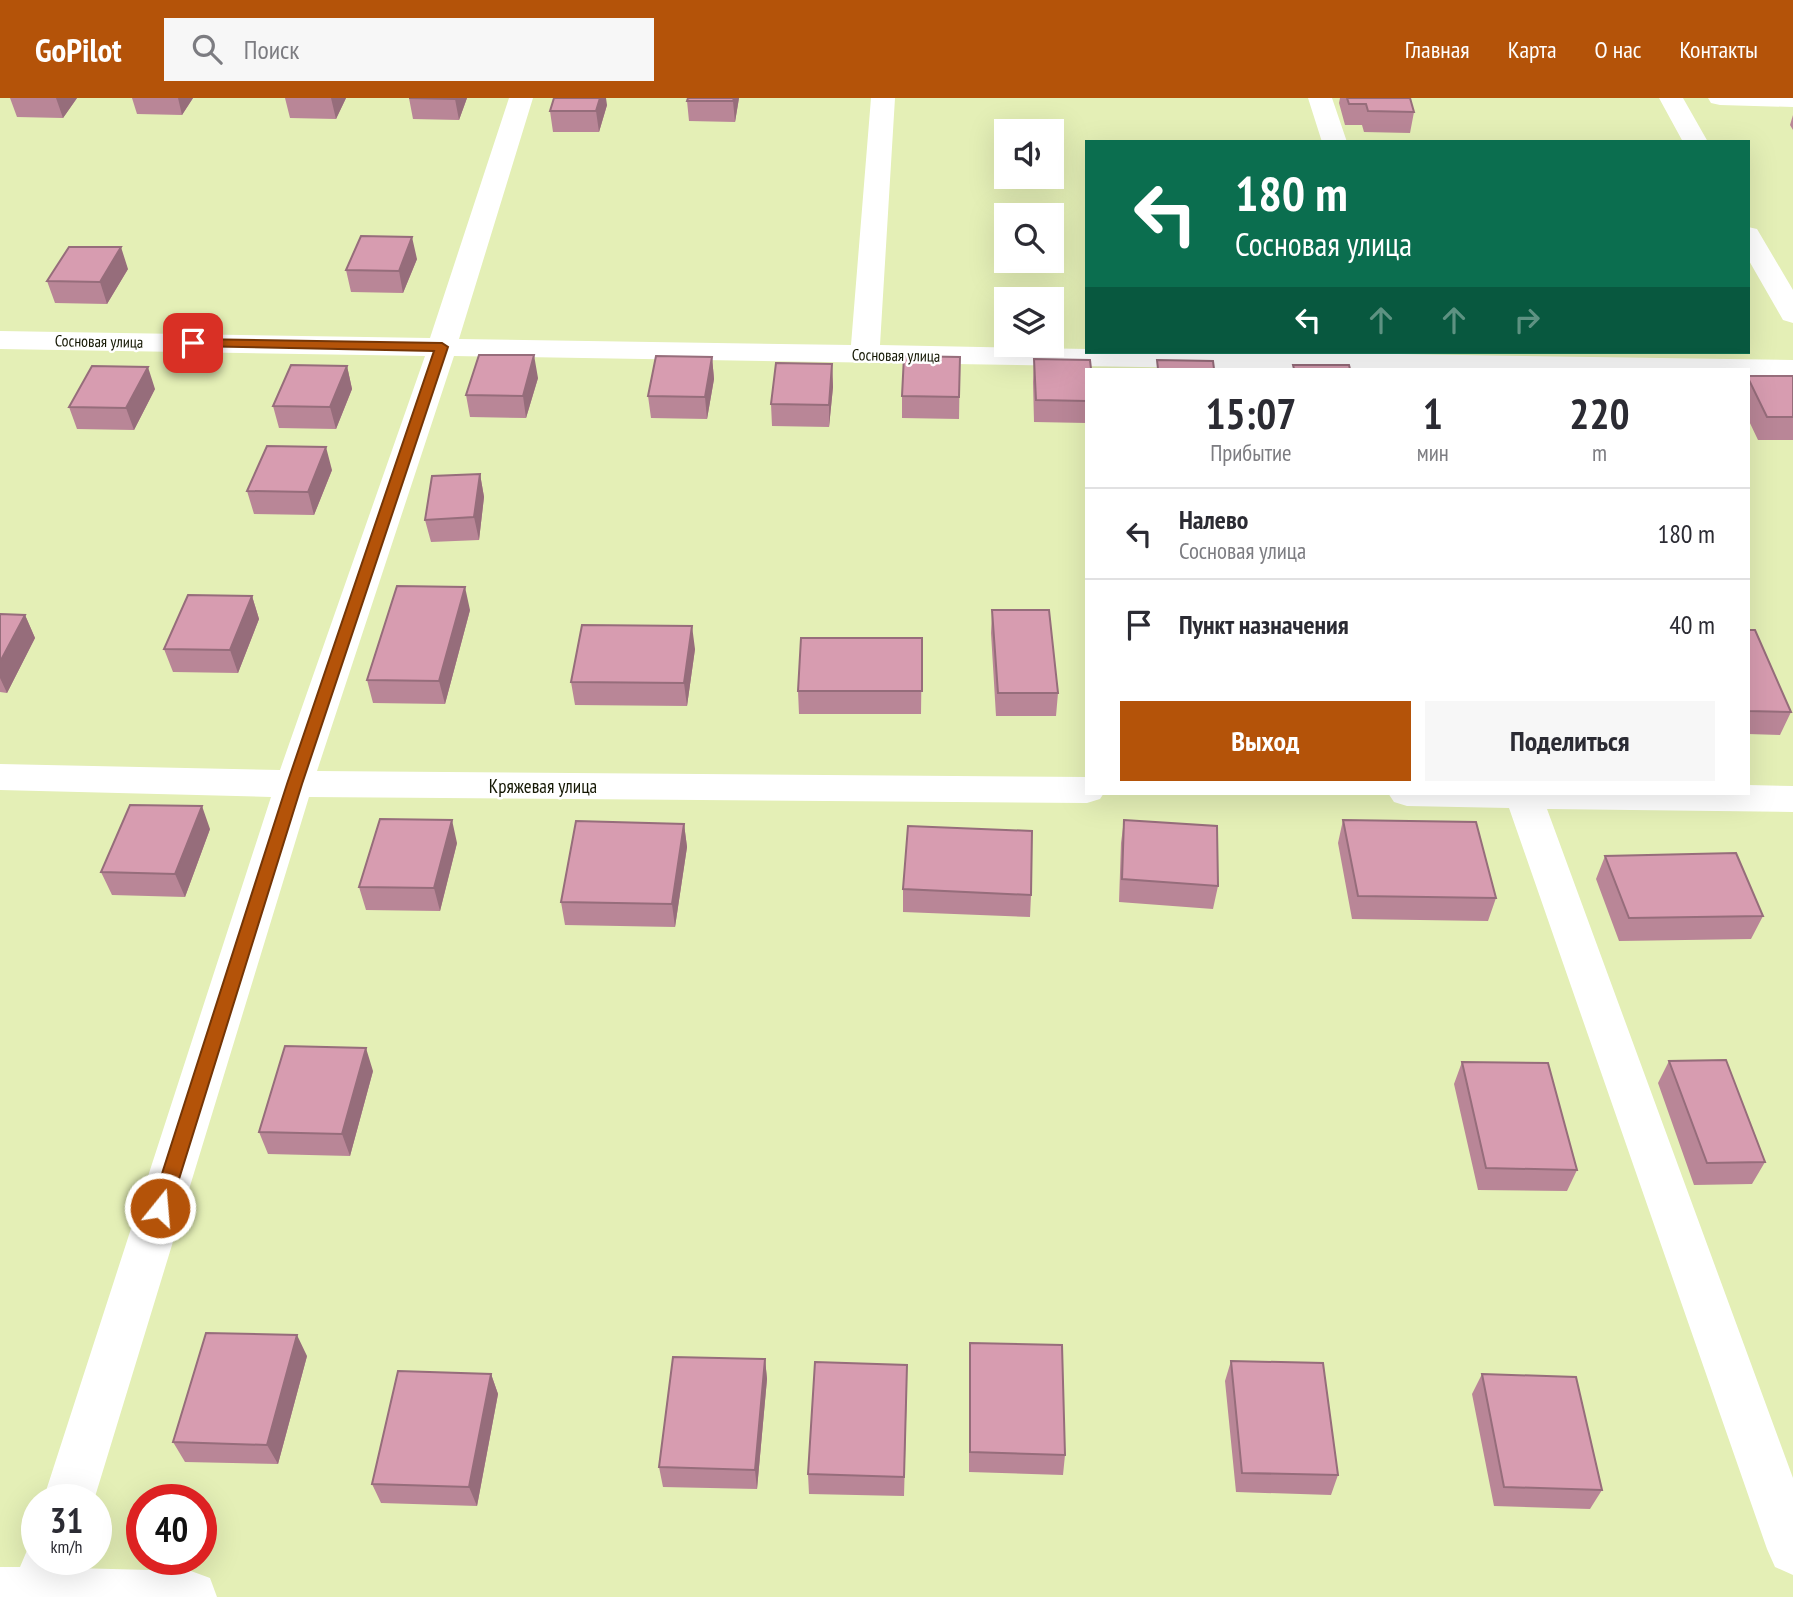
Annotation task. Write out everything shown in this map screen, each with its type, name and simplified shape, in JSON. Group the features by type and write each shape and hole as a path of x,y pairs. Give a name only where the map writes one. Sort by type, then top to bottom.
{"street":[{"path":"73,1484 294,784 442,347 522,98"},
{"path":"865,354 883,98"},
{"path":"1320,98 1334,140"},
{"path":"1671,98 1695,140"},
{"path":"1720,98 1793,100"},
{"path":"1750,239 1793,314"},
{"name":"Сосновая улица","path":"0,340 1738,368"},
{"name":"Сосновая улица","path":"1750,368 1793,369"},
{"name":"Кряжевая улица","path":"0,777 294,784 1085,790"},
{"path":"1524,795 1793,1549"},
{"path":"1613,795 1793,799"},
{"path":"31,1586 191,1597"}],"building":[{"path":"554,98 600,98 596,111 550,111"},
{"path":"688,98 734,98 733,101 687,101"},
{"path":"1347,98 1410,98 1414,112 1368,111 1366,104 1349,104"},
{"path":"361,236 412,237 399,271 346,270"},
{"path":"69,247 121,247 100,282 47,281"},
{"path":"479,355 534,355 523,396 466,395"},
{"path":"656,356 712,357 705,397 648,396"},
{"path":"904,356 960,357 959,397 902,396"},
{"path":"1034,359 1090,360 1091,368 1085,368 1085,401 1036,400"},
{"path":"1157,360 1213,361 1214,368 1158,368"},
{"path":"776,363 832,364 829,405 771,404"},
{"path":"291,365 347,366 330,407 273,406"},
{"path":"1293,365 1349,365 1350,368 1294,368"},
{"path":"92,366 148,367 126,408 69,407"},
{"path":"1750,376 1793,376 1793,417 1767,417 1750,382"},
{"path":"267,446 326,447 308,492 247,491"},
{"path":"480,474 474,517 425,520 432,476"},
{"path":"397,586 465,587 439,681 367,680"},
{"path":"188,595 252,596 230,650 164,649"},
{"path":"992,610 1049,610 1058,693 998,693"},
{"path":"0,614 25,615 0,662"},
{"path":"582,625 692,626 684,683 571,682"},
{"path":"1750,630 1755,630 1791,712 1750,711"},
{"path":"801,638 922,638 922,691 798,691"},
{"path":"130,805 202,806 175,874 101,872"},
{"path":"380,819 452,820 434,888 359,887"},
{"path":"1124,820 1217,826 1218,886 1122,879"},
{"path":"1343,820 1476,822 1496,898 1358,896"},
{"path":"576,821 684,824 672,904 561,902"},
{"path":"908,826 1032,831 1031,895 903,889"},
{"path":"1736,853 1763,916 1629,918 1605,856"},
{"path":"285,1046 366,1048 342,1134 259,1132"},
{"path":"1726,1060 1765,1162 1707,1163 1669,1061"},
{"path":"1462,1062 1548,1063 1577,1170 1486,1168"},
{"path":"206,1333 297,1335 267,1445 173,1442"},
{"path":"970,1343 1062,1345 1065,1455 970,1452"},
{"path":"673,1357 765,1359 755,1470 659,1467"},
{"path":"1231,1361 1323,1363 1338,1475 1242,1473"},
{"path":"815,1362 907,1365 904,1477 808,1474"},
{"path":"398,1371 491,1374 469,1487 372,1484"},
{"path":"1482,1374 1576,1377 1602,1490 1504,1487"}],"route":[{"path":"160,1208 294,784 442,347 193,343"}]}
